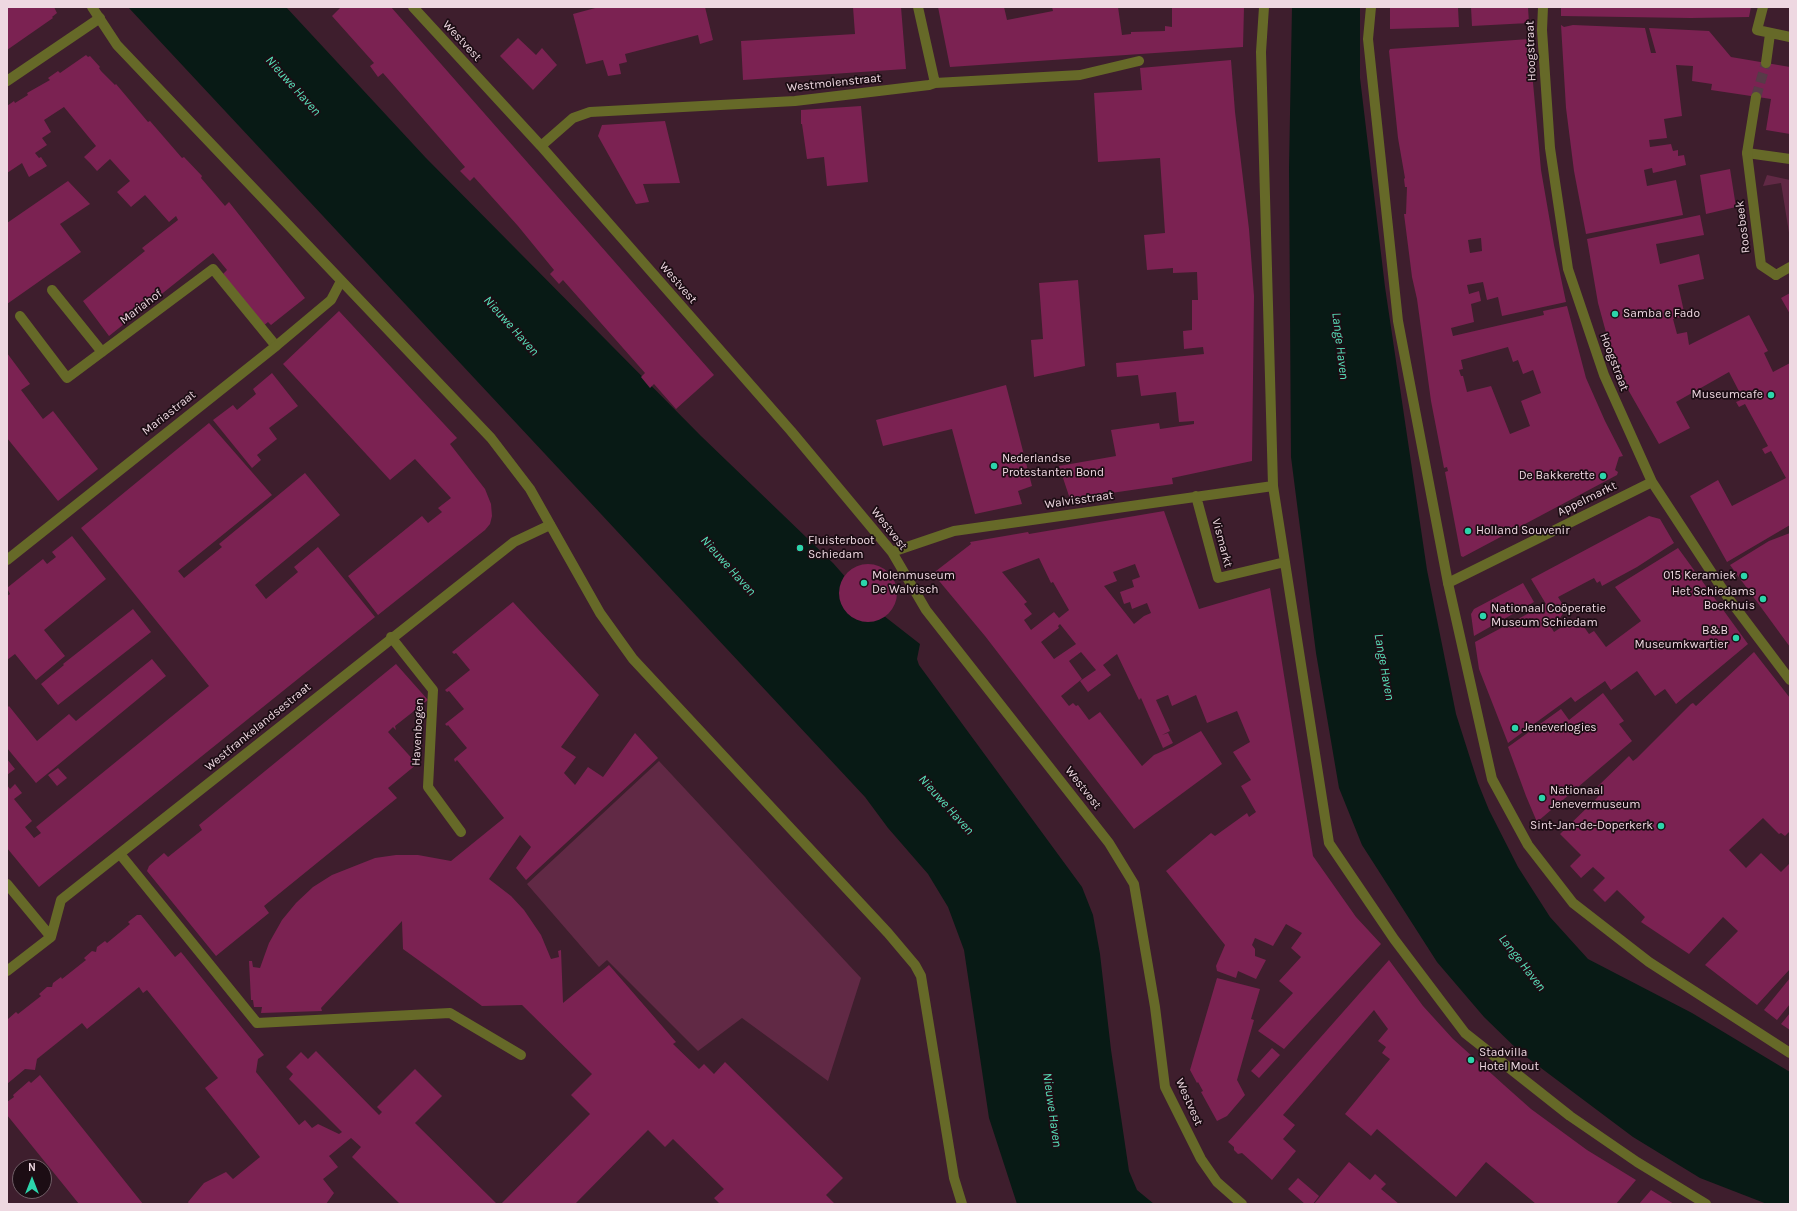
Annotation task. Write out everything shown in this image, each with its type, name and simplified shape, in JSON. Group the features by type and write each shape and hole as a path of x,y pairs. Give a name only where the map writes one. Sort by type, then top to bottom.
{"street":[{"path":"92,7 117,45 491,438 530,489 600,613 633,659 888,933 915,965 921,976 954,1178 962,1204"},
{"name":"Westvest","path":"413,7 541,146 791,431 892,552 926,610 1109,843 1134,884 1155,1007 1165,1087 1201,1159 1217,1182 1242,1204"},
{"path":"918,7 935,83"},
{"path":"1264,7 1261,52 1273,486 1329,843 1394,939 1465,1033 1570,1116 1637,1162 1706,1204"},
{"path":"1371,7 1368,39 1398,321 1448,583 1492,779 1528,845 1573,903 1649,962 1790,1053"},
{"name":"Hoogstraat","path":"1543,7 1542,30 1550,148 1568,268 1604,375 1652,482 1729,599 1790,680"},
{"path":"1763,7 1757,30 1770,34 1790,37"},
{"path":"7,81 100,18"},
{"path":"1766,63 1770,34"},
{"name":"Westmolenstraat","path":"541,146 573,118 590,112 795,101 929,85 935,83 1080,75 1139,61"},
{"name":"Roosbeek","path":"1756,97 1747,153 1761,264 1776,275 1790,267"},
{"path":"1747,153 1790,159"},
{"name":"Mariahof","path":"20,316 67,378 212,269 276,346"},
{"name":"Mariastraat","path":"7,560 276,346 331,300 341,281"},
{"path":"52,290 102,352"},
{"name":"Appelmarkt","path":"1448,583 1652,482"},
{"name":"Walvisstraat","path":"892,552 954,532 1273,486"},
{"name":"Vismarkt","path":"1196,496 1218,578 1285,562"},
{"name":"Westfrankelandsestraat","path":"50,937 61,900 391,637 514,542 550,526"},
{"name":"Havenbogen","path":"391,637 432,690 428,787 461,832"},
{"path":"120,854 257,1023 450,1013 521,1055"},
{"path":"7,884 50,937 7,971"}],"shaded area":[{"path":"1767,175 1790,180 1790,239 1781,183 1763,186"},
{"path":"659,761 861,978 828,1081 742,1018 698,1051 607,960 599,967 527,884"}],"water":[{"name":"Nieuwe Haven","path":"128,7 286,7 426,158 701,436 833,563 870,605 920,644 917,659 919,665 1082,887 1093,915 1100,954 1111,1050 1129,1171 1137,1190 1154,1204 1017,1204 989,1118 964,950 948,907 928,874 888,828 865,797"},
{"name":"Lange Haven","path":"1292,7 1360,7 1360,78 1385,287 1427,570 1456,714 1478,783 1489,810 1518,867 1550,917 1588,959 1692,1013 1790,1072 1790,1204 1767,1204 1700,1178 1633,1137 1521,1053 1484,1017 1437,962 1362,845 1339,788 1316,653 1291,457 1289,168"}],"building":[{"path":"7,7 54,7 57,13 52,17 53,18 7,50"},
{"path":"341,7 391,7 714,375 676,409 654,384 650,388 641,377 645,373 563,280 559,284 550,274 554,270 518,226 474,177 470,181 460,171 465,167 383,73 378,77 370,66 374,63 332,16"},
{"path":"599,7 705,7 713,40 700,44 698,35 625,54 627,62 619,64 621,74 608,76 603,60 586,64 573,14"},
{"path":"853,7 901,7 906,69 743,80 741,41 855,34"},
{"path":"938,7 1004,7 1007,20 1053,11 1052,7 1118,7 1122,35 1131,34 1131,32 1165,31 1165,26 1172,27 1172,7 1244,7 1243,47 950,67"},
{"path":"1390,7 1458,7 1459,27 1390,29"},
{"path":"1471,7 1528,7 1529,23 1472,26"},
{"path":"1561,7 1751,7 1749,17 1691,18 1561,16"},
{"path":"1561,25 1564,27 1573,25 1645,28 1651,53 1656,53 1649,28 1709,31 1731,57 1790,67 1790,134 1766,130 1771,99 1711,90 1712,84 1692,81 1693,66 1676,65 1682,116 1664,119 1667,138 1649,140 1650,147 1671,144 1673,151 1678,150 1678,156 1684,155 1686,165 1653,173 1652,168 1644,170 1647,186 1676,180 1683,215 1586,234 1574,171 1566,108"},
{"path":"518,38 536,55 542,48 557,65 533,90 500,56"},
{"path":"1529,39 1541,170 1566,302 1502,316 1498,297 1487,300 1483,282 1467,285 1469,294 1479,291 1481,301 1471,304 1474,322 1451,328 1453,336 1544,315 1543,311 1567,306 1586,378 1605,421 1623,456 1619,457 1615,470 1618,472 1617,475 1463,557 1461,556 1445,472 1448,471 1447,467 1444,468 1431,401 1417,299 1412,277 1404,214 1406,214 1407,187 1405,187 1405,178 1398,138 1390,49","holes":["1481,238 1482,251 1470,253 1468,240","1508,347 1513,362 1518,360 1523,374 1533,370 1541,393 1521,401 1530,426 1510,434 1491,386 1467,392 1463,376 1461,376 1459,370 1463,369 1461,360"]},
{"path":"86,55 88,57 90,56 100,67 99,68 101,71 115,85 116,84 148,122 150,121 182,158 184,157 202,176 201,178 225,206 229,202 305,298 271,325 268,322 262,327 222,275 227,270 213,253 109,336 83,301 145,251 142,248 178,220 176,216 169,222 145,195 131,207 117,192 130,181 110,159 97,171 84,157 96,146 64,107 44,120 51,132 42,138 47,145 35,153 39,158 41,157 47,166 29,177 22,163 7,173 7,106 28,95 27,93 50,80 48,78 58,71 60,73"},
{"path":"1231,60 1235,112 1249,229 1254,296 1252,461 1172,478 1173,484 1070,499 1059,466 1116,456 1111,430 1159,423 1160,429 1194,424 1194,421 1179,422 1176,392 1141,396 1138,375 1117,377 1116,363 1204,354 1203,347 1184,349 1183,331 1192,330 1192,300 1198,300 1197,272 1173,273 1173,268 1147,270 1144,235 1165,233 1160,158 1098,162 1094,93 1142,90 1140,68"},
{"path":"861,106 868,182 827,186 824,157 807,159 801,124 801,110"},
{"path":"665,121 680,183 643,184 649,202 636,204 598,136 602,125"},
{"path":"1730,169 1736,207 1706,214 1700,175"},
{"path":"68,181 90,204 60,224 81,252 7,304 7,223"},
{"path":"1700,215 1704,235 1656,244 1660,264 1699,254 1704,279 1678,285 1685,316 1673,319 1677,334 1687,332 1689,345 1749,315 1768,351 1764,353 1773,372 1790,363 1790,525 1727,562 1690,496 1718,480 1732,506 1786,478 1771,451 1765,454 1762,449 1768,446 1745,404 1739,407 1736,402 1743,399 1729,372 1676,402 1690,428 1659,444 1622,379 1625,377 1620,368 1618,368 1598,303 1587,239"},
{"path":"1078,280 1085,366 1034,377 1031,340 1043,339 1039,283"},
{"path":"1790,293 1790,314 1781,298"},
{"path":"339,311 457,438 450,444 485,489 491,504 492,516 490,524 485,530 378,615 348,576 422,516 428,523 442,512 438,508 451,498 415,459 390,480 283,364"},
{"path":"7,353 30,384 21,390 43,419 53,411 98,469 58,501 7,438"},
{"path":"272,373 298,406 269,428 277,439 257,455 261,460 252,468 213,420 233,405 237,410 256,394 253,389"},
{"name":"Nederlandse Protestanten Bond","path":"1006,385 1032,486 1018,491 1022,504 975,514 952,429 883,446 876,420"},
{"path":"209,423 272,495 178,571 184,578 222,547 219,544 305,473 340,515 255,585 266,599 298,572 294,567 318,547 375,617 39,887 7,848 7,785 10,789 15,784 22,793 14,799 32,821 25,827 34,838 41,833 36,827 209,686 81,528"},
{"path":"1164,511 1199,609 1270,588 1313,856 1356,917 1381,944 1284,1049 1258,1031 1293,993 1279,981 1301,957 1291,948 1302,933 1286,924 1273,946 1255,938 1252,945 1255,949 1255,956 1266,960 1256,979 1238,971 1236,978 1217,971 1216,966 1225,945 1166,871 1211,833 1215,836 1247,813 1249,817 1256,812 1241,786 1251,780 1233,752 1250,742 1237,711 1207,723 1196,695 1172,706 1168,695 1156,700 1170,731 1162,735 1168,733 1173,743 1163,748 1141,698 1139,700 1117,654 1103,665 1111,675 1088,692 1080,681 1096,670 1081,652 1069,661 1082,679 1061,696 1069,706 1073,703 1076,706 1078,705 1089,720 1100,712 1142,766 1154,755 1201,731 1222,764 1134,829 985,636 935,576 936,571 971,544 970,542 1028,532 1029,534","holes":["1039,558 1051,583 1053,582 1069,610 1059,618 1054,612 1031,630 1024,620 1032,614 1024,604 1027,602 1002,572","1135,564 1140,577 1132,580 1134,587 1120,592 1124,604 1130,602 1132,609 1147,603 1151,613 1144,616 1134,624 1104,586 1117,581 1113,572","1060,624 1076,644 1054,659 1041,642 1059,628 1058,626"]},
{"path":"1649,516 1660,519 1674,543 1637,567 1602,586 1600,581 1597,583 1594,578 1558,597 1563,605 1564,612 1560,618 1549,624 1554,632 1577,617 1589,634 1594,631 1606,647 1641,621 1615,587 1678,548 1748,644 1676,704 1665,689 1655,696 1637,671 1611,690 1605,681 1575,702 1571,697 1508,743 1479,669 1475,642 1546,604 1531,579"},
{"path":"1790,533 1790,647 1730,565 1769,541"},
{"path":"72,536 106,579 44,630 65,656 36,680 15,654 7,660 7,596 10,594 7,588 43,559 47,564 56,557 52,552"},
{"path":"868,564 879,566 892,577 895,582 897,593 895,604 884,617 879,620 868,622 857,620 844,609 841,604 839,593 841,582 852,569 857,566"},
{"path":"1523,583 1534,602 1474,636 1471,614 1474,609"},
{"path":"513,602 599,695 561,747 576,757 564,773 575,785 588,767 603,777 635,733 658,758 526,880 516,868 531,847 520,835 489,879 511,896 524,910 541,935 551,959 559,957 558,951 561,950 563,1003 609,965 676,1042 673,1044 699,1069 704,1064 714,1074 725,1062 843,1178 826,1195 835,1204 720,1204 714,1198 724,1189 673,1139 665,1147 648,1130 575,1204 501,1204 590,1114 571,1095 592,1074 522,1005 482,1006 403,949 402,921 321,1008 322,1011 261,1013 262,1007 254,1007 253,1000 251,1000 249,961 252,961 253,967 260,968 269,943 282,920 296,903 313,887 332,875 375,858 396,855 418,855 451,861 504,818 457,760 455,762 454,759 467,748 448,725 447,726 445,724 464,709 449,691 447,692 445,690 470,670 456,653 454,654 452,652"},
{"path":"133,609 151,632 58,705 41,684 64,665 63,664"},
{"name":"Sint-Jan-de-Doperkerk","path":"1754,652 1790,698 1790,831 1785,836 1781,833 1779,834 1763,818 1729,850 1746,868 1761,853 1781,872 1789,864 1790,865 1790,969 1757,1005 1705,965 1738,931 1723,917 1689,954 1641,922 1645,917 1617,890 1605,902 1593,890 1605,878 1593,867 1581,878 1570,866 1581,855 1560,834 1597,798 1600,794 1595,789 1629,756 1633,761 1637,758 1691,704 1693,703 1696,706"},
{"path":"152,659 166,676 36,783 7,748 7,708 9,706 37,741 69,714 76,721"},
{"path":"396,664 428,700 395,726 396,730 393,727 388,732 417,764 388,788 397,798 264,906 269,913 216,956 147,871 149,866 164,853 168,857 202,830 199,825"},
{"path":"1603,693 1624,721 1619,724 1632,741 1537,822 1508,747 1561,709 1569,720"},
{"path":"7,759 15,769 7,775"},
{"path":"58,768 67,778 57,786 48,775"},
{"path":"137,915 141,915 175,957 181,952 264,1055 258,1059 256,1072 299,1125 305,1120 312,1128 318,1124 339,1134 342,1132 289,1079 293,1074 286,1067 301,1052 308,1059 316,1051 379,1115 382,1112 377,1107 415,1069 442,1096 415,1123 497,1204 400,1204 352,1157 361,1147 351,1138 329,1156 338,1167 323,1179 334,1193 326,1204 189,1204 188,1202 204,1183 226,1172 233,1179 260,1157 205,1088 218,1078 147,990 143,993 139,987 87,1029 82,1023 37,1059 35,1070 25,1069 7,1084 8,1019 16,1012 18,1014 41,996 39,994 47,987 52,987 53,983 61,977 62,979 86,960 84,958 92,951 96,952 97,947 105,941 107,943 130,924 128,922"},
{"path":"1389,960 1423,1006 1453,1039 1504,1085 1531,1109 1587,1150 1636,1180 1616,1204 1536,1204 1486,1162 1456,1197 1377,1129 1371,1136 1345,1114 1390,1059 1382,1053 1386,1047 1378,1041 1388,1029 1374,1010 1283,1115 1295,1125 1283,1139 1296,1151 1272,1180 1242,1153 1238,1154 1234,1150 1234,1147 1228,1142"},
{"path":"1217,978 1260,989 1251,1019 1254,1020 1237,1080 1245,1095 1227,1116 1217,1121 1201,1092 1203,1091 1190,1070"},
{"path":"1790,978 1790,1004 1777,1020 1764,1010"},
{"path":"1790,1013 1790,1030 1781,1024"},
{"path":"1272,1048 1280,1055 1259,1078 1251,1071"},
{"path":"40,1075 143,1204 79,1204 52,1171 52,1159 43,1159 7,1115 7,1102 14,1097 13,1095 29,1081 31,1083"},
{"path":"1349,1162 1370,1180 1375,1174 1386,1184 1381,1189 1399,1204 1314,1204"},
{"path":"1298,1178 1319,1196 1313,1204 1305,1204 1288,1189"},
{"path":"1651,1190 1674,1204 1639,1204"}],"tunnel":[{"path":"1756,97 1766,63"}],"place":[{"name":"Samba e Fado","path":"1615,314"},
{"name":"Museumcafe","path":"1771,395"},
{"name":"Nederlandse Protestanten Bond","path":"994,466"},
{"name":"De Bakkerette","path":"1603,476"},
{"name":"Holland Souvenir","path":"1468,531"},
{"name":"Fluisterboot Schiedam","path":"800,548"},
{"name":"015 Keramiek","path":"1744,576"},
{"name":"Molenmuseum De Walvisch","path":"864,583"},
{"name":"Het Schiedams Boekhuis","path":"1763,599"},
{"name":"Nationaal Coöperatie Museum Schiedam","path":"1483,616"},
{"name":"B&B Museumkwartier","path":"1736,638"},
{"name":"Jeneverlogies","path":"1515,728"},
{"name":"Nationaal Jenevermuseum","path":"1542,798"},
{"name":"Sint-Jan-de-Doperkerk","path":"1661,826"},
{"name":"Stadvilla Hotel Mout","path":"1471,1060"}]}
